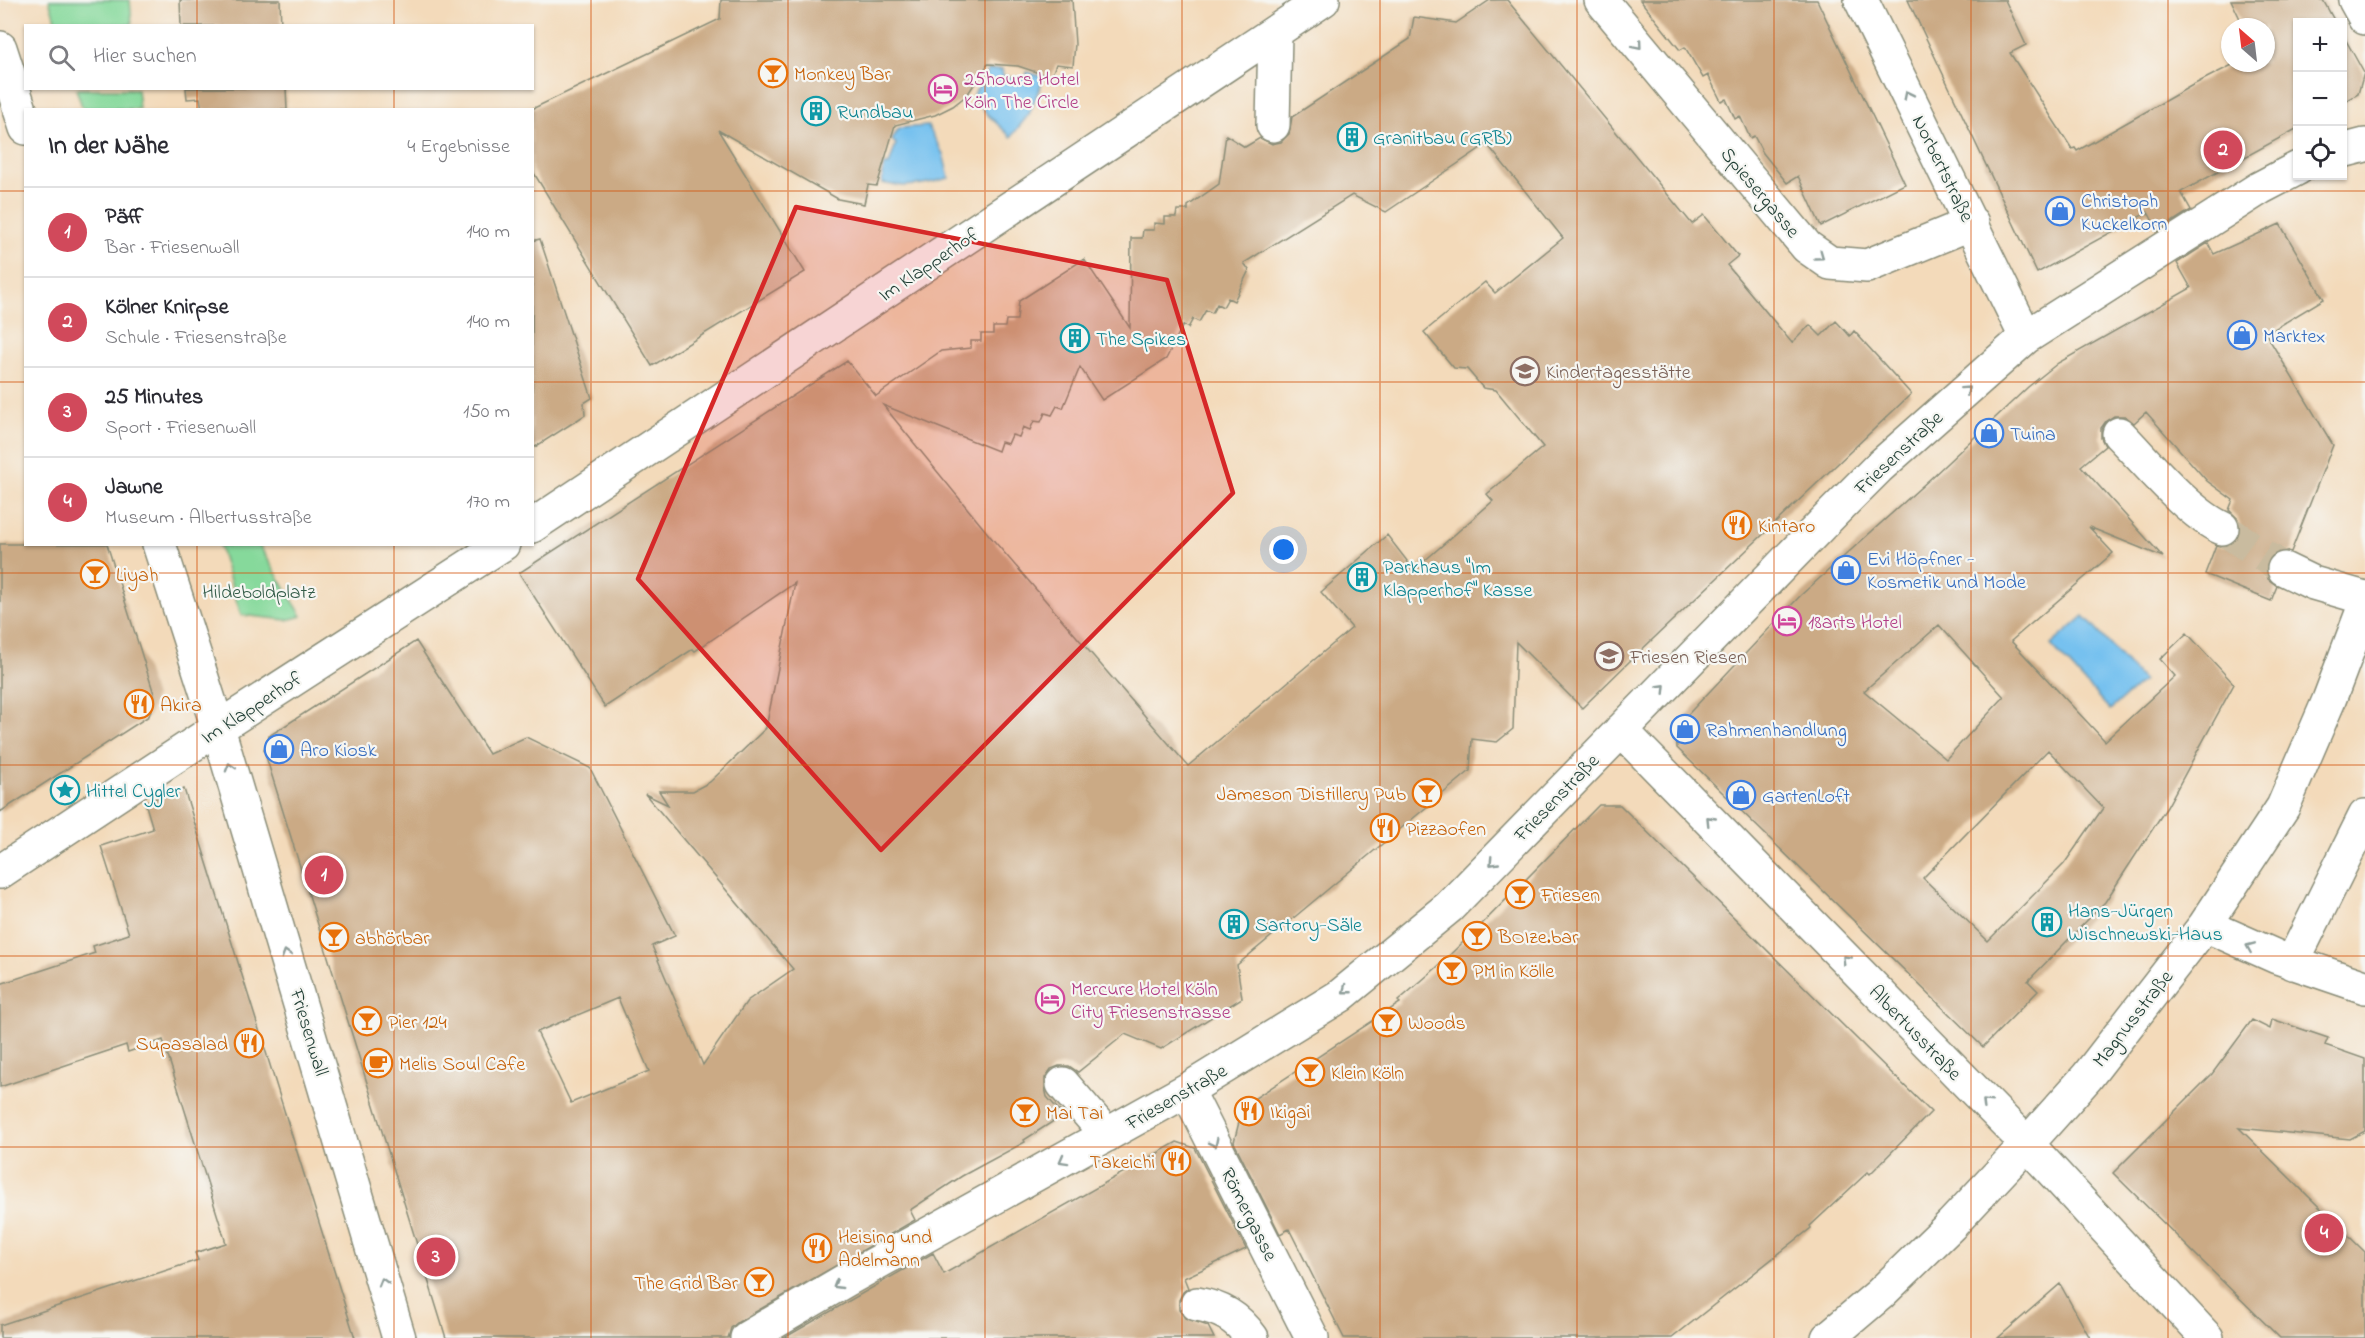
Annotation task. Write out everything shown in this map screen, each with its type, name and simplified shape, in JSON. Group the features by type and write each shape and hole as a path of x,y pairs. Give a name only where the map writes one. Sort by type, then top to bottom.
{"street":[{"name":"Im Klapperhof","path":"534,525 1323,0"},
{"name":"Spiesergasse","path":"1601,0 1807,247 1830,263 1867,266 1972,223"},
{"name":"Norbertstraße","path":"1861,0 2026,337"},
{"path":"2355,0 2365,18"},
{"path":"1273,125 1275,32"},
{"path":"0,48 24,122"},
{"path":"2347,150 2365,145"},
{"name":"Friesenstraße","path":"747,1338 856,1274 1187,1090 1340,996 1449,907 1871,476 2026,337 2265,197 2293,172"},
{"path":"2119,434 2194,510 2208,522 2222,528"},
{"path":"160,546 218,728"},
{"name":"Im Klapperhof","path":"0,872 500,546"},
{"path":"2284,569 2313,583 2365,598"},
{"name":"Magnusstraße","path":"1828,1338 1880,1294 1951,1225 2027,1144 2087,1077 2205,925 2283,807 2329,700 2365,605"},
{"name":"Friesenwall","path":"218,728 399,1338"},
{"name":"Albertusstraße","path":"1621,730 2027,1144 2207,1338"},
{"path":"2292,963 2365,816"},
{"path":"2205,925 2248,946 2365,987"},
{"path":"1063,1084 1107,1135"},
{"name":"Römergasse","path":"1187,1090 1312,1338"},
{"path":"1197,1304 1213,1307 1228,1314 1244,1327 1252,1338"}],"highlighted area":[{"path":"796,207 1167,280 1233,493 881,850 638,579"}],"green space":[{"path":"49,0 130,0 132,24 57,24"},
{"path":"76,90 137,90 139,108 83,108"},
{"name":"Hildeboldplatz","path":"219,546 260,546 302,616 287,620 241,615"}],"water":[{"path":"1002,69 1003,76 1026,79 1027,72 1044,77 1029,114 1011,137 987,114 973,96 988,70"},
{"path":"928,126 943,154 949,178 908,186 882,183 884,165 889,165 896,144 892,140 899,128"},
{"path":"2084,616 2143,681 2110,710 2051,645"}],"building":[{"path":"180,0 280,0 281,24 181,24"},
{"path":"721,0 1072,0 1075,44 1073,66 1056,64 1051,77 1018,66 988,64 967,95 953,106 935,115 895,125 877,186 868,185 864,204 838,199 718,130 805,272 652,366 534,173 534,108 720,19"},
{"path":"1490,0 1507,0 1692,224 1704,215 1738,256 1727,265 1792,343 1810,325 1821,336 1836,321 1850,336 1854,331 1911,394 1582,708 1516,642 1513,729 1497,742 1472,739 1470,771 1237,965 1242,998 1161,1049 1125,1034 1078,1072 1069,1066 1051,1069 1045,1078 1047,1097 1063,1115 1024,1140 1025,1142 962,1176 910,1210 915,1220 738,1322 731,1328 728,1338 446,1338 264,750 269,736 416,641 489,754 526,737 590,768 675,936 652,946 703,1065 747,1001 793,969 645,794 668,805 659,791 693,791 710,782 766,728 795,583 695,651 693,649 605,707 519,573 847,361 876,396 941,351 971,348 971,341 981,341 981,334 993,334 993,327 1005,327 1006,320 1017,320 1019,301 1084,259 1130,328 1131,238 1142,238 1143,230 1154,230 1154,223 1165,224 1165,217 1176,217 1177,210 1188,210 1188,206 1219,184 1226,135 1245,147 1260,138 1272,144 1281,142 1289,134 1292,117 1410,39 1414,17 1456,23","holes":["1487,144 1563,238 1495,293 1485,282 1424,332 1454,368 1467,369 1483,388 1496,390 1543,447 1487,494 1493,501 1414,570 1387,535 1321,592 1352,628 1188,766 989,535 883,405 998,451 1001,442 1008,444 1012,435 1019,437 1023,427 1030,430 1034,421 1041,422 1045,413 1052,415 1057,406 1063,408 1080,367 1102,400 1166,359 1183,325 1188,328 1193,319 1199,322 1206,310 1212,313 1217,304 1223,307 1228,298 1234,301 1249,270 1244,263 1352,195 1386,212","618,998 649,1071 571,1103 537,1032"]},
{"path":"1640,0 1817,0 1905,184 1821,226 1798,176 1787,183 1763,153 1754,136 1750,138 1740,116 1735,119 1726,99 1721,101 1708,75 1703,78 1685,47 1680,50"},
{"path":"1908,0 2005,0 2026,45 2010,53 2072,149 2075,148 2077,151 2221,71 2275,72 2275,18 2240,18 2231,0 2323,0 2333,18 2293,18 2293,131 2181,192 2191,210 2158,231 2148,212 2037,273"},
{"path":"2347,42 2364,73 2358,94 2347,101"},
{"path":"186,90 286,90 287,108 202,108 200,98 187,99"},
{"path":"2280,224 2324,299 2266,334 2333,445 2291,552 2282,550 2274,553 2267,561 2265,570 2268,579 2277,586 2271,601 2205,574 2216,545 2223,547 2239,537 2241,528 2238,519 2229,510 2233,500 2207,481 2146,412 2134,423 2125,416 2114,416 2101,428 2101,438 2105,446 2081,466 2163,557 2089,527 2113,553 2011,641 2105,741 2175,676 2160,659 2187,633 2234,684 2167,807 2105,902 2028,981 2038,991 1983,1047 1677,748 1676,727 1801,595 2028,387 2058,363 2191,288 2177,263 2208,243 2214,254","holes":["1939,625 2004,697 1946,759 1864,691","2048,750 2103,808 2064,864 1988,941 1923,878"]},
{"path":"540,239 592,398 584,403 585,415 534,448 534,240"},
{"path":"0,544 108,546 155,697 149,716 0,812"},
{"path":"184,789 355,1338 0,1338 0,1325 198,1260 195,1253 226,1243 163,1040 128,1052 126,1045 0,1087 0,984 95,953 93,946 129,934 101,846 153,829 145,802"},
{"path":"1599,805 1620,805 1931,1112 1870,1174 1868,1172 1810,1226 1811,1228 1672,1338 1344,1338 1289,1229 1280,1234 1234,1142 1243,1106 1400,1003 1398,1001 1482,924"},
{"path":"2272,1019 2328,1038 2325,1045 2365,1059 2365,1131 2350,1139 2239,1128 2365,1252 2365,1338 2280,1338 2113,1173 2212,1074 2252,1020 2270,1029"},
{"path":"1177,1142 1195,1148 1246,1249 1184,1278 1188,1288 1179,1300 1179,1310 1185,1318 1208,1326 1214,1338 784,1338 933,1253 944,1274"},
{"path":"2060,1284 2090,1338 1998,1338"}],"tunnel":[{"path":"2222,528 2284,569"}],"place":[{"name":"Monkey Bar","path":"773,73"},
{"name":"25hours Hotel Köln The Circle","path":"943,89"},
{"name":"Rundbau","path":"816,111"},
{"name":"Granitbau (GRB)","path":"1352,137"},
{"name":"Kölner Knirpse","path":"2223,150"},
{"name":"Christoph Kuckelkorn","path":"2060,211"},
{"name":"Marktex","path":"2242,335"},
{"name":"The Spikes","path":"1075,338"},
{"name":"Kindertagesstätte","path":"1525,371"},
{"name":"Tuina","path":"1989,433"},
{"name":"Kintaro","path":"1737,525"},
{"name":"Evi Höpfner - Kosmetik und Mode","path":"1846,570"},
{"name":"Liyah","path":"95,574"},
{"name":"Parkhaus \"Im Klapperhof\" Kasse","path":"1362,577"},
{"name":"18arts Hotel","path":"1787,621"},
{"name":"Friesen Riesen","path":"1609,656"},
{"name":"Akira","path":"139,704"},
{"name":"Rahmenhandlung","path":"1685,729"},
{"name":"Aro Kiosk","path":"279,749"},
{"name":"Hittel Cygler","path":"65,790"},
{"name":"Jameson Distillery Pub","path":"1427,793"},
{"name":"GartenLoft","path":"1741,795"},
{"name":"Pizzaofen","path":"1385,828"},
{"name":"Päff","path":"324,875"},
{"name":"Friesen","path":"1520,894"},
{"name":"Hans-Jürgen Wischnewski-Haus","path":"2047,922"},
{"name":"Sartory-Säle","path":"1234,924"},
{"name":"BOIze.bar","path":"1477,936"},
{"name":"abhörbar","path":"334,937"},
{"name":"PM in Kölle","path":"1452,970"},
{"name":"Mercure Hotel Köln City Friesenstrasse","path":"1050,999"},
{"name":"Pier 124","path":"367,1021"},
{"name":"Woods","path":"1387,1022"},
{"name":"Supasalad","path":"249,1043"},
{"name":"Melis Soul Cafe","path":"378,1063"},
{"name":"Klein Köln","path":"1310,1072"},
{"name":"Ikigai","path":"1249,1111"},
{"name":"Mai Tai","path":"1025,1112"},
{"name":"Takeichi","path":"1176,1161"},
{"name":"Jawne","path":"2324,1233"},
{"name":"Heising und Adelmann","path":"817,1248"},
{"name":"25 Minutes","path":"436,1257"},
{"name":"The Grid Bar","path":"759,1282"}]}
